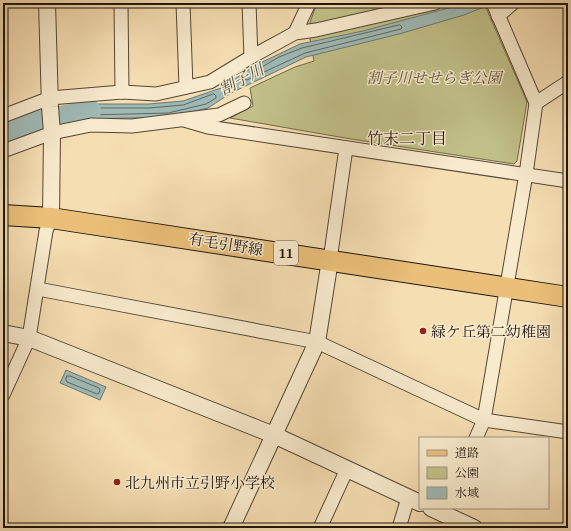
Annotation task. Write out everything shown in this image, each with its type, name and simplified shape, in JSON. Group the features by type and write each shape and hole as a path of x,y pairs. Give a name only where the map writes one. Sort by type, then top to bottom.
{"main road":[{"name":"有毛引野線","path":"3,215 51,218 568,297"}],"street":[{"path":"3,395 29,338 46,231 51,218 52,133 47,3"},
{"path":"121,3 122,92"},
{"path":"183,3 186,87"},
{"path":"249,3 251,57"},
{"path":"295,33 309,3"},
{"path":"3,116 50,103 122,92 156,94 210,82 295,33 316,30 435,3"},
{"path":"476,437 484,420 526,174 536,103 496,10 513,3"},
{"path":"536,103 568,82"},
{"path":"3,150 52,133 91,125 132,126 219,116 244,102"},
{"path":"184,120 208,127 568,181"},
{"path":"231,528 317,342 346,148"},
{"path":"38,289 317,342 484,420 568,432"},
{"path":"3,333 29,338 274,435 414,501 399,528"},
{"path":"320,528 347,469"},
{"path":"440,510 474,528"}],"green space":[{"name":"割子川せせらぎ公園","path":"317,3 484,3 527,102 517,161 514,164 351,139 230,118 253,106 250,88 295,67 314,61 308,28"}],"water":[{"path":"467,3 494,3 464,15 399,34 306,57 231,93 208,108 169,117 88,119 61,125 61,109 97,104 149,104 183,101 221,88 256,65 300,44 363,31"},
{"path":"66,370 106,387 100,400 60,383"}],"waterway":[{"name":"割子川","path":"3,134 31,123 90,111"}],"place":[{"name":"緑ケ丘第二幼稚園","path":"423,331"},
{"name":"北九州市立引野小学校","path":"117,482"}],"district":[{"name":"竹末二丁目","path":"407,138"}]}
